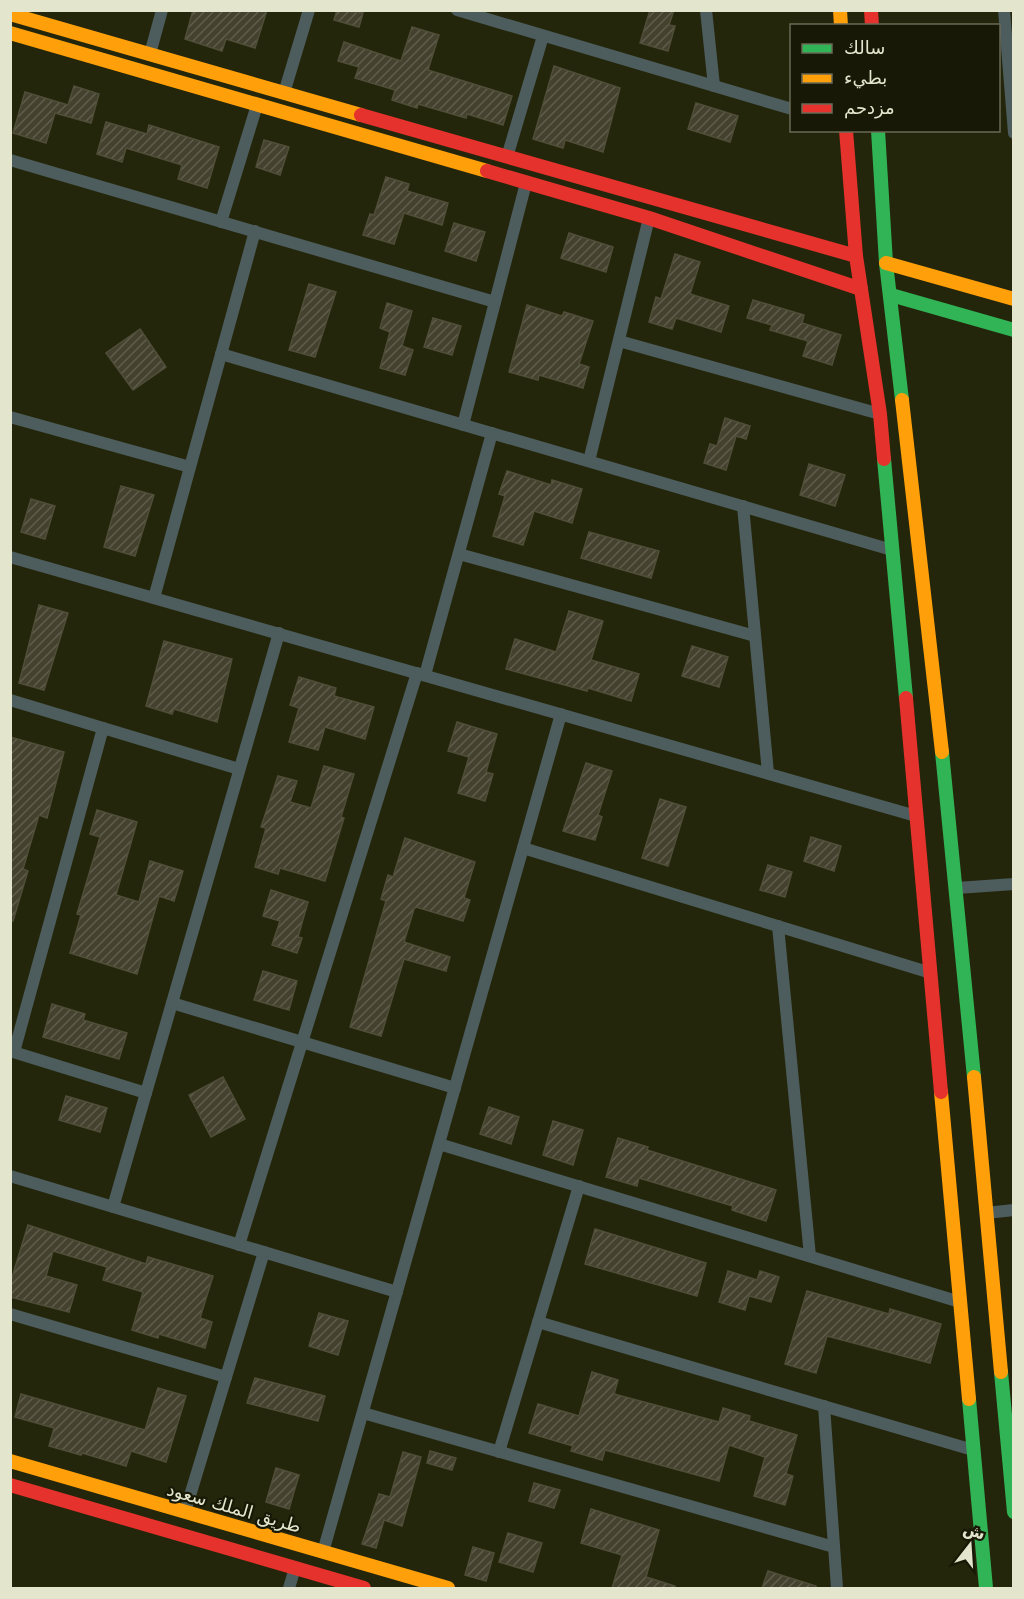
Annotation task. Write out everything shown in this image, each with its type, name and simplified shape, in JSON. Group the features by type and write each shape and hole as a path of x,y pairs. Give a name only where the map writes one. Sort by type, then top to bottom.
{"street":[{"path":"150,54 162,10"},
{"path":"284,93 309,10"},
{"path":"457,10 790,108"},
{"path":"706,10 714,86"},
{"path":"1004,10 1014,133"},
{"path":"10,14 856,256"},
{"path":"11,36 649,219 861,289"},
{"path":"507,157 543,36"},
{"path":"221,222 257,105"},
{"path":"846,132 856,256 880,414 986,1588"},
{"path":"878,132 886,263 957,888 1014,1512"},
{"path":"454,162 458,143"},
{"path":"10,160 495,302"},
{"path":"463,425 526,183"},
{"path":"589,461 649,219"},
{"path":"154,598 255,231"},
{"path":"886,263 1014,299"},
{"path":"891,295 1014,330"},
{"path":"619,340 880,414"},
{"path":"221,354 892,550"},
{"path":"10,417 190,467"},
{"path":"239,1245 459,554 492,433"},
{"path":"743,507 768,773"},
{"path":"459,554 755,636"},
{"path":"10,556 916,816"},
{"path":"113,1207 279,633"},
{"path":"10,700 239,770"},
{"path":"323,1552 561,714"},
{"path":"104,728 12,1052 146,1093"},
{"path":"523,848 931,973"},
{"path":"957,888 1014,884"},
{"path":"778,926 810,1256"},
{"path":"172,1003 455,1088"},
{"path":"439,1144 960,1302"},
{"path":"10,1176 397,1292"},
{"path":"499,1452 579,1186"},
{"path":"986,1213 1014,1210"},
{"path":"185,1512 264,1252"},
{"path":"10,1314 226,1377"},
{"path":"538,1322 973,1450"},
{"path":"824,1406 837,1588"},
{"path":"363,1413 834,1547"},
{"name":"طريق الملك سعود","path":"10,1461 447,1588"},
{"path":"10,1485 364,1588"},
{"path":"289,1588 295,1568"}],"building":[{"path":"193,10 267,10 255,48 226,39 222,51 185,39"},
{"path":"337,10 363,13 359,27 334,20"},
{"path":"650,10 674,10 669,25 675,26 668,51 640,43"},
{"path":"412,27 439,35 428,70 512,96 503,125 467,114 466,118 418,104 417,108 392,100 395,90 355,78 359,67 338,61 344,42 401,61"},
{"path":"554,66 620,88 603,152 565,140 563,148 533,139"},
{"path":"74,86 99,94 91,123 55,113 46,143 13,133 25,92 68,105"},
{"path":"696,103 738,116 730,142 688,129"},
{"path":"106,122 147,134 149,125 219,147 207,188 178,179 182,165 126,148 122,162 97,154"},
{"path":"264,140 289,147 280,175 256,167"},
{"path":"386,177 409,184 407,191 448,203 442,225 404,213 394,244 363,235 370,214 374,215"},
{"path":"454,223 485,232 476,261 445,251"},
{"path":"569,233 613,247 606,272 561,258"},
{"path":"675,254 700,262 690,294 729,306 721,332 676,318 672,329 649,322 656,297 661,299"},
{"path":"309,284 336,292 315,357 289,350"},
{"path":"753,300 804,315 802,323 841,335 832,365 803,356 808,341 770,330 772,325 747,318"},
{"path":"387,303 412,311 402,346 413,350 405,375 380,368 390,332 380,328"},
{"path":"527,305 562,316 564,312 593,321 579,364 589,367 583,388 539,375 538,380 509,372"},
{"path":"433,318 461,326 452,355 424,347"},
{"path":"140,329 166,367 133,390 106,353"},
{"path":"725,418 750,426 746,439 736,436 726,470 704,463 710,444 717,446"},
{"path":"809,464 845,475 835,506 800,495"},
{"path":"507,471 551,485 552,480 582,489 572,523 534,511 523,545 493,536 505,496 499,494"},
{"path":"121,486 154,495 135,556 104,547"},
{"path":"31,499 55,506 45,539 21,532"},
{"path":"589,532 659,551 651,578 581,558"},
{"path":"39,605 68,613 44,690 19,683"},
{"path":"569,611 603,621 591,660 639,674 631,701 588,688 587,691 506,669 515,639 556,652"},
{"path":"164,641 232,659 217,722 174,709 172,714 146,706"},
{"path":"692,646 728,657 719,687 682,676"},
{"path":"299,677 336,688 334,696 374,707 365,739 325,727 318,750 289,742 299,708 290,705"},
{"path":"457,722 497,734 486,772 493,774 485,801 458,793 469,757 448,751"},
{"path":"10,737 64,752 47,818 39,815 23,869 28,871 13,921 10,921"},
{"path":"586,763 612,771 598,815 602,817 595,840 563,831"},
{"path":"324,766 354,774 341,817 344,818 325,881 280,868 278,874 255,867 266,828 261,827 278,776 297,781 290,802 311,808"},
{"path":"660,799 686,807 668,866 642,858"},
{"path":"97,810 137,822 116,895 139,902 150,861 183,871 174,901 159,896 137,974 70,953 81,915 77,914 100,837 90,834"},
{"path":"811,837 841,846 834,871 804,861"},
{"path":"405,838 475,862 464,898 470,900 463,921 416,907 414,909 404,942 450,957 446,971 404,959 381,1036 350,1027 386,901 381,899 388,875 393,877"},
{"path":"768,865 792,872 785,897 760,890"},
{"path":"271,890 308,902 298,937 302,938 297,953 272,945 280,921 263,916"},
{"path":"263,971 297,981 289,1010 254,1000"},
{"path":"52,1004 85,1014 83,1020 127,1033 119,1059 43,1037"},
{"path":"223,1077 245,1119 211,1137 189,1095"},
{"path":"66,1096 107,1108 100,1132 59,1120"},
{"path":"489,1107 519,1117 511,1144 480,1134"},
{"path":"553,1121 583,1130 573,1165 543,1155"},
{"path":"618,1138 648,1147 647,1150 776,1190 766,1221 732,1210 733,1206 639,1178 637,1186 606,1177"},
{"path":"28,1225 146,1264 148,1257 213,1276 200,1318 212,1322 205,1348 159,1334 158,1338 132,1330 143,1292 103,1280 107,1267 53,1251 46,1276 77,1285 69,1312 10,1297 10,1284"},
{"path":"595,1229 706,1263 697,1296 585,1264"},
{"path":"728,1271 757,1280 760,1271 779,1277 771,1302 749,1296 745,1310 719,1302"},
{"path":"807,1291 889,1314 890,1309 941,1324 930,1363 827,1336 816,1373 785,1364"},
{"path":"319,1313 348,1321 338,1355 309,1346"},
{"path":"592,1372 618,1380 614,1394 719,1422 723,1408 750,1416 749,1421 797,1435 786,1474 793,1476 785,1505 754,1496 765,1457 729,1445 719,1481 605,1450 602,1460 571,1451 573,1446 529,1433 538,1404 579,1416"},
{"path":"255,1378 325,1396 318,1421 247,1403"},
{"path":"158,1388 186,1396 166,1462 131,1451 126,1466 49,1446 54,1428 15,1417 21,1394 145,1430"},
{"path":"430,1451 456,1458 452,1470 427,1463"},
{"path":"403,1452 421,1457 402,1526 384,1520 376,1548 362,1544 379,1494 390,1497"},
{"path":"276,1468 299,1475 289,1509 266,1502"},
{"path":"534,1483 560,1490 554,1508 529,1501"},
{"path":"591,1509 659,1530 646,1577 675,1586 675,1588 612,1588 622,1555 581,1543"},
{"path":"508,1533 542,1543 533,1572 499,1562"},
{"path":"473,1547 494,1553 486,1581 465,1575"},
{"path":"768,1571 816,1586 816,1588 762,1588"}],"traffic: fast":[{"path":"878,132 886,263 902,400"},
{"path":"891,295 1014,330"},
{"path":"884,459 906,698"},
{"path":"942,752 974,1077"},
{"path":"1001,1372 1014,1512"},
{"path":"969,1399 986,1588"}],"traffic: slow":[{"path":"840,10 841,24"},
{"path":"10,14 361,115"},
{"path":"10,33 487,171"},
{"path":"886,263 1014,299"},
{"path":"902,400 942,752"},
{"path":"974,1077 1001,1372"},
{"path":"941,1092 969,1399"},
{"path":"10,1461 448,1588"}],"traffic: jam":[{"path":"871,10 872,24"},
{"path":"361,115 856,256"},
{"path":"846,132 856,256 880,414 884,459"},
{"path":"487,171 649,218 861,289"},
{"path":"906,698 941,1092"},
{"path":"10,1485 364,1588"}]}
